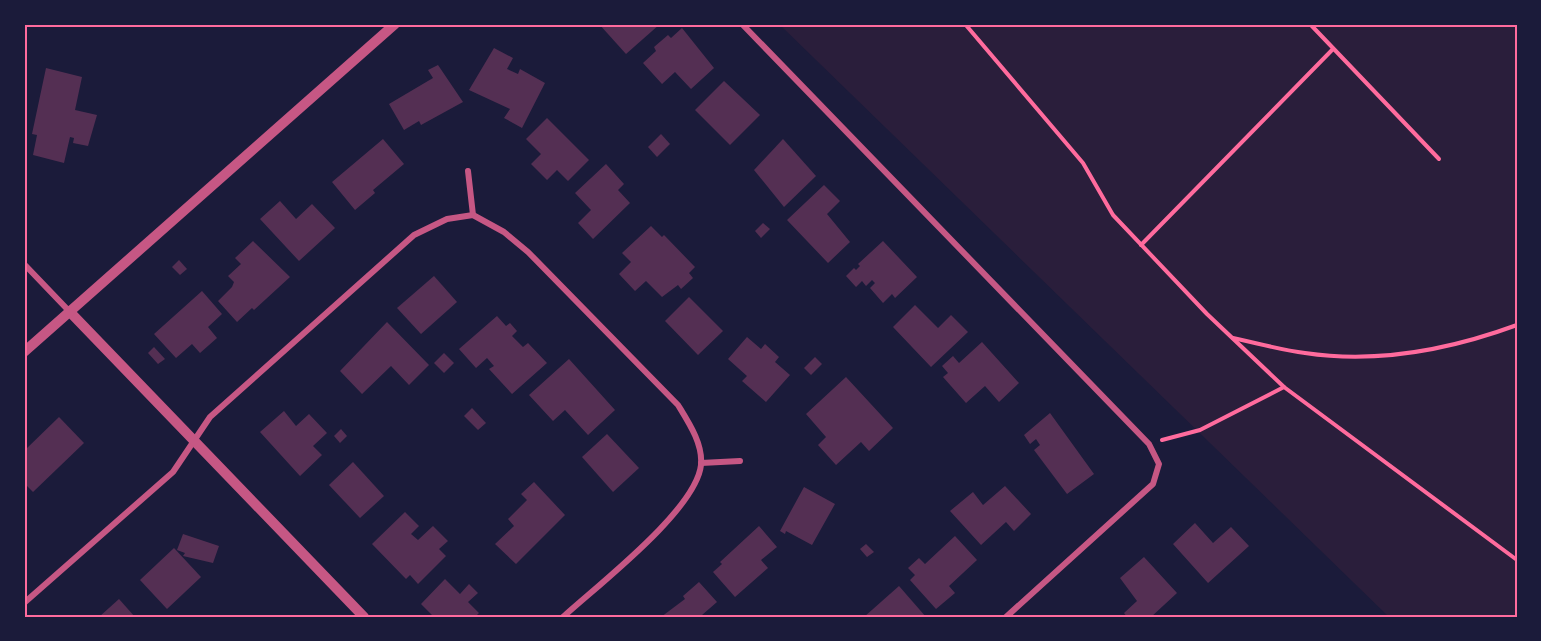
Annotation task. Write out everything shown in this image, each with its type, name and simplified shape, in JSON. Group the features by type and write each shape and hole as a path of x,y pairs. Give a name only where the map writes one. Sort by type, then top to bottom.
{"street":[{"path":"24,352 395,24"},
{"path":"742,24 1149,444 1159,464 1154,484 1006,617"},
{"path":"468,171 473,215"},
{"path":"24,603 173,472 210,417 414,235 447,219 473,215 504,232 528,252 678,405 694,432 701,463 688,497 670,519 563,617"},
{"path":"24,264 364,617"},
{"path":"701,463 740,461"}],"path":[{"path":"965,24 1083,163 1113,215 1231,337 1284,387 1517,560"},
{"path":"1310,24 1439,159"},
{"path":"1141,245 1334,49"},
{"path":"1231,337 1305,353 1368,357 1422,352 1473,341 1517,325"},
{"path":"1149,444 1200,430 1284,387"}],"shaded area":[{"path":"779,24 1517,24 1517,617 1389,617"}],"building":[{"path":"599,24 660,24 626,54"},
{"path":"682,28 714,68 691,89 675,72 662,84 643,63 656,51 654,47 668,35 671,38"},
{"path":"494,48 513,58 507,69 518,74 520,69 545,83 522,128 504,118 510,109 469,90"},
{"path":"438,65 463,102 421,125 419,121 404,130 389,104 433,78 428,70"},
{"path":"46,68 82,77 75,110 97,115 88,146 73,143 74,138 70,137 64,163 33,155 37,135 32,134"},
{"path":"724,81 760,115 730,145 695,110"},
{"path":"547,118 589,160 568,181 557,170 547,180 531,164 541,154 526,139"},
{"path":"661,134 670,144 657,157 648,147"},
{"path":"383,139 404,164 373,190 375,193 355,210 332,182"},
{"path":"783,139 816,176 784,207 754,170"},
{"path":"606,164 624,184 618,190 630,203 593,239 578,223 591,210 575,193"},
{"path":"824,185 840,201 827,214 850,242 828,263 787,220"},
{"path":"280,201 296,219 312,204 335,228 299,261 260,219"},
{"path":"763,223 770,229 761,238 755,231"},
{"path":"651,226 662,237 664,235 695,267 689,273 693,278 681,289 678,285 662,297 646,281 635,291 619,274 631,262 622,253"},
{"path":"253,241 290,277 254,310 252,308 237,322 218,301 234,282 228,276 241,264 235,258"},
{"path":"883,241 917,277 895,298 892,294 883,303 870,288 875,283 872,280 866,286 862,281 856,287 846,276 854,268 856,270 860,266 858,264"},
{"path":"179,260 187,269 180,275 172,267"},
{"path":"434,276 457,302 421,334 397,308"},
{"path":"202,291 222,314 208,327 217,338 200,353 192,344 176,358 154,334"},
{"path":"689,297 723,331 698,355 665,321"},
{"path":"915,305 938,328 951,315 968,332 931,367 893,327"},
{"path":"497,316 506,326 510,323 517,331 512,336 523,347 528,343 547,363 512,394 489,369 494,366 487,358 476,368 459,349"},
{"path":"387,322 429,365 409,385 391,366 362,394 340,371"},
{"path":"747,337 761,349 765,344 779,357 775,362 790,375 766,402 742,381 747,376 728,359"},
{"path":"982,342 1019,383 999,402 985,386 966,403 943,377 948,373 942,366 953,356 959,363"},
{"path":"154,347 165,359 158,364 148,353"},
{"path":"444,353 454,363 444,373 434,363"},
{"path":"815,357 822,364 811,375 804,368"},
{"path":"569,359 615,410 588,435 565,410 553,421 529,395"},
{"path":"846,377 893,428 869,451 861,442 836,465 818,445 826,437 806,414"},
{"path":"472,408 486,423 478,430 464,416"},
{"path":"284,411 296,426 309,414 327,433 313,446 322,455 300,476 260,432"},
{"path":"1050,413 1094,474 1067,494 1034,450 1040,445 1036,439 1030,444 1024,435"},
{"path":"59,417 84,443 33,492 24,483 24,451"},
{"path":"341,429 347,436 340,443 334,436"},
{"path":"607,434 639,468 613,492 582,457"},
{"path":"353,462 384,496 360,518 329,485"},
{"path":"534,482 565,515 516,564 495,544 514,526 508,519 527,500 521,494"},
{"path":"1005,486 1031,514 1014,531 1006,522 981,545 950,511 973,492 983,505"},
{"path":"804,487 835,504 812,545 786,531 785,534 780,531"},
{"path":"405,512 419,526 411,534 418,540 433,526 448,541 439,549 446,556 418,584 410,575 406,579 372,544"},
{"path":"1195,523 1213,543 1231,527 1249,546 1208,583 1173,544"},
{"path":"759,526 777,547 761,560 768,568 735,597 713,572 722,564 720,562"},
{"path":"183,534 219,546 213,563 183,556 185,553 177,550"},
{"path":"955,536 977,560 949,586 955,593 936,609 910,580 915,575 908,568 919,558 925,564"},
{"path":"866,544 874,552 867,557 860,549"},
{"path":"174,548 201,577 167,609 140,580"},
{"path":"1144,557 1177,593 1151,617 1127,617 1124,613 1137,601 1120,578"},
{"path":"445,579 460,594 469,584 478,593 468,602 479,613 475,617 434,617 421,604"},
{"path":"699,582 717,602 702,615 704,617 661,617 685,599 683,596"},
{"path":"899,586 926,617 864,617"},
{"path":"119,599 135,617 99,617"}]}
